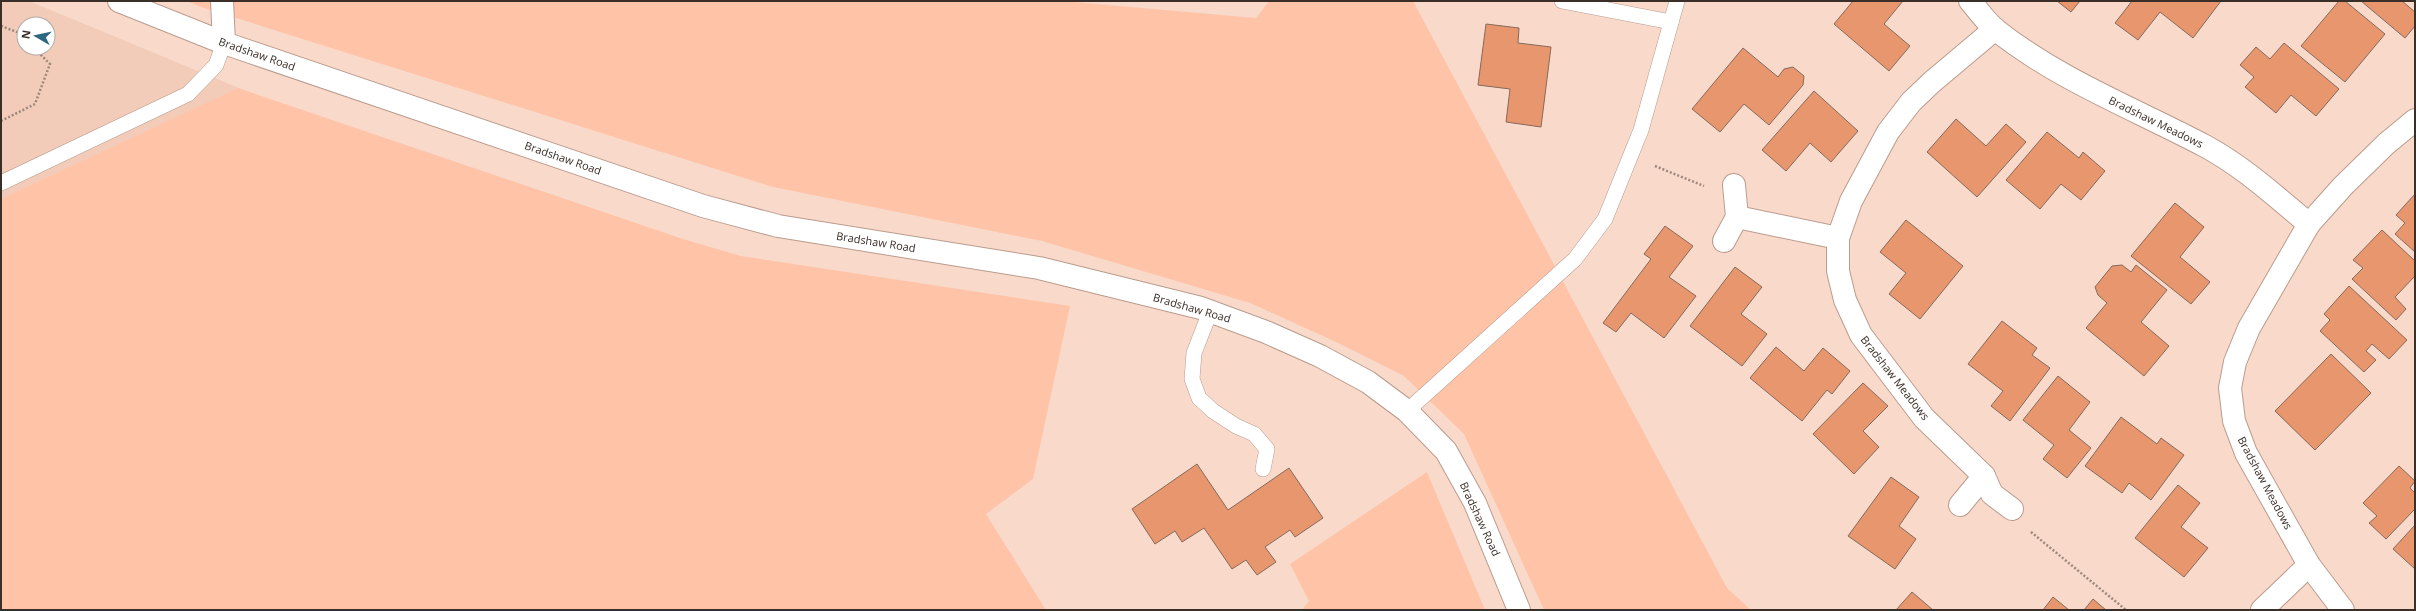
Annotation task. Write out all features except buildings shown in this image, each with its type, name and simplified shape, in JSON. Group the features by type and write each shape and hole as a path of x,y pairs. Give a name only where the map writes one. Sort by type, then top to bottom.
{"street":[{"name":"Bradshaw Road","path":"119,1 224,43 703,206 778,226 1040,268 1210,312 1266,332 1320,356 1368,382 1407,411 1446,451 1475,503 1519,610"},
{"path":"222,1 224,43"},
{"name":"Bradshaw Meadows","path":"1970,1 1995,30 2070,79 2206,147 2252,176 2309,224"},
{"name":"Bradshaw Meadows","path":"1995,30 1932,82 1911,102 1888,132 1850,201 1838,238 1838,271 1843,293 1861,335 1924,418 1984,476 1992,494 2012,509"},
{"name":"Bradshaw Meadows","path":"2343,610 2309,566 2246,453 2234,421 2230,388 2235,362 2249,328 2309,224 2343,186 2386,144 2415,120"},
{"path":"1724,241 1736,200 1838,238"},
{"path":"1960,505 1984,476"},
{"path":"2262,610 2309,566"}],"lane":[{"path":"1562,1 1671,22"},
{"path":"1407,411 1575,259 1605,219 1641,130 1677,1"},
{"path":"1,183 188,94 216,66 224,43"},
{"path":"1210,312 1194,353 1192,379 1199,398 1208,407 1236,426 1254,434 1267,449 1262,468"}],"path":[{"path":"1,26 16,32"},
{"path":"1,121 35,104 50,64 42,56"},
{"path":"1630,156 1736,200"},
{"path":"2012,509 2022,524 2126,610"}],"shaded area":[{"path":"1,1 29,1 251,93 1,220"},
{"path":"187,1 1063,1 1256,18 1269,1 1413,1 1727,588 1751,610 1544,610 1464,434 1404,376 1336,342 1250,303 1042,241 773,187 201,7"},
{"path":"238,88 683,239 741,256 1070,306 1033,479 986,514 1046,610 1,610 1,199"},
{"path":"1427,472 1485,610 1302,610 1309,601 1290,564"}]}
